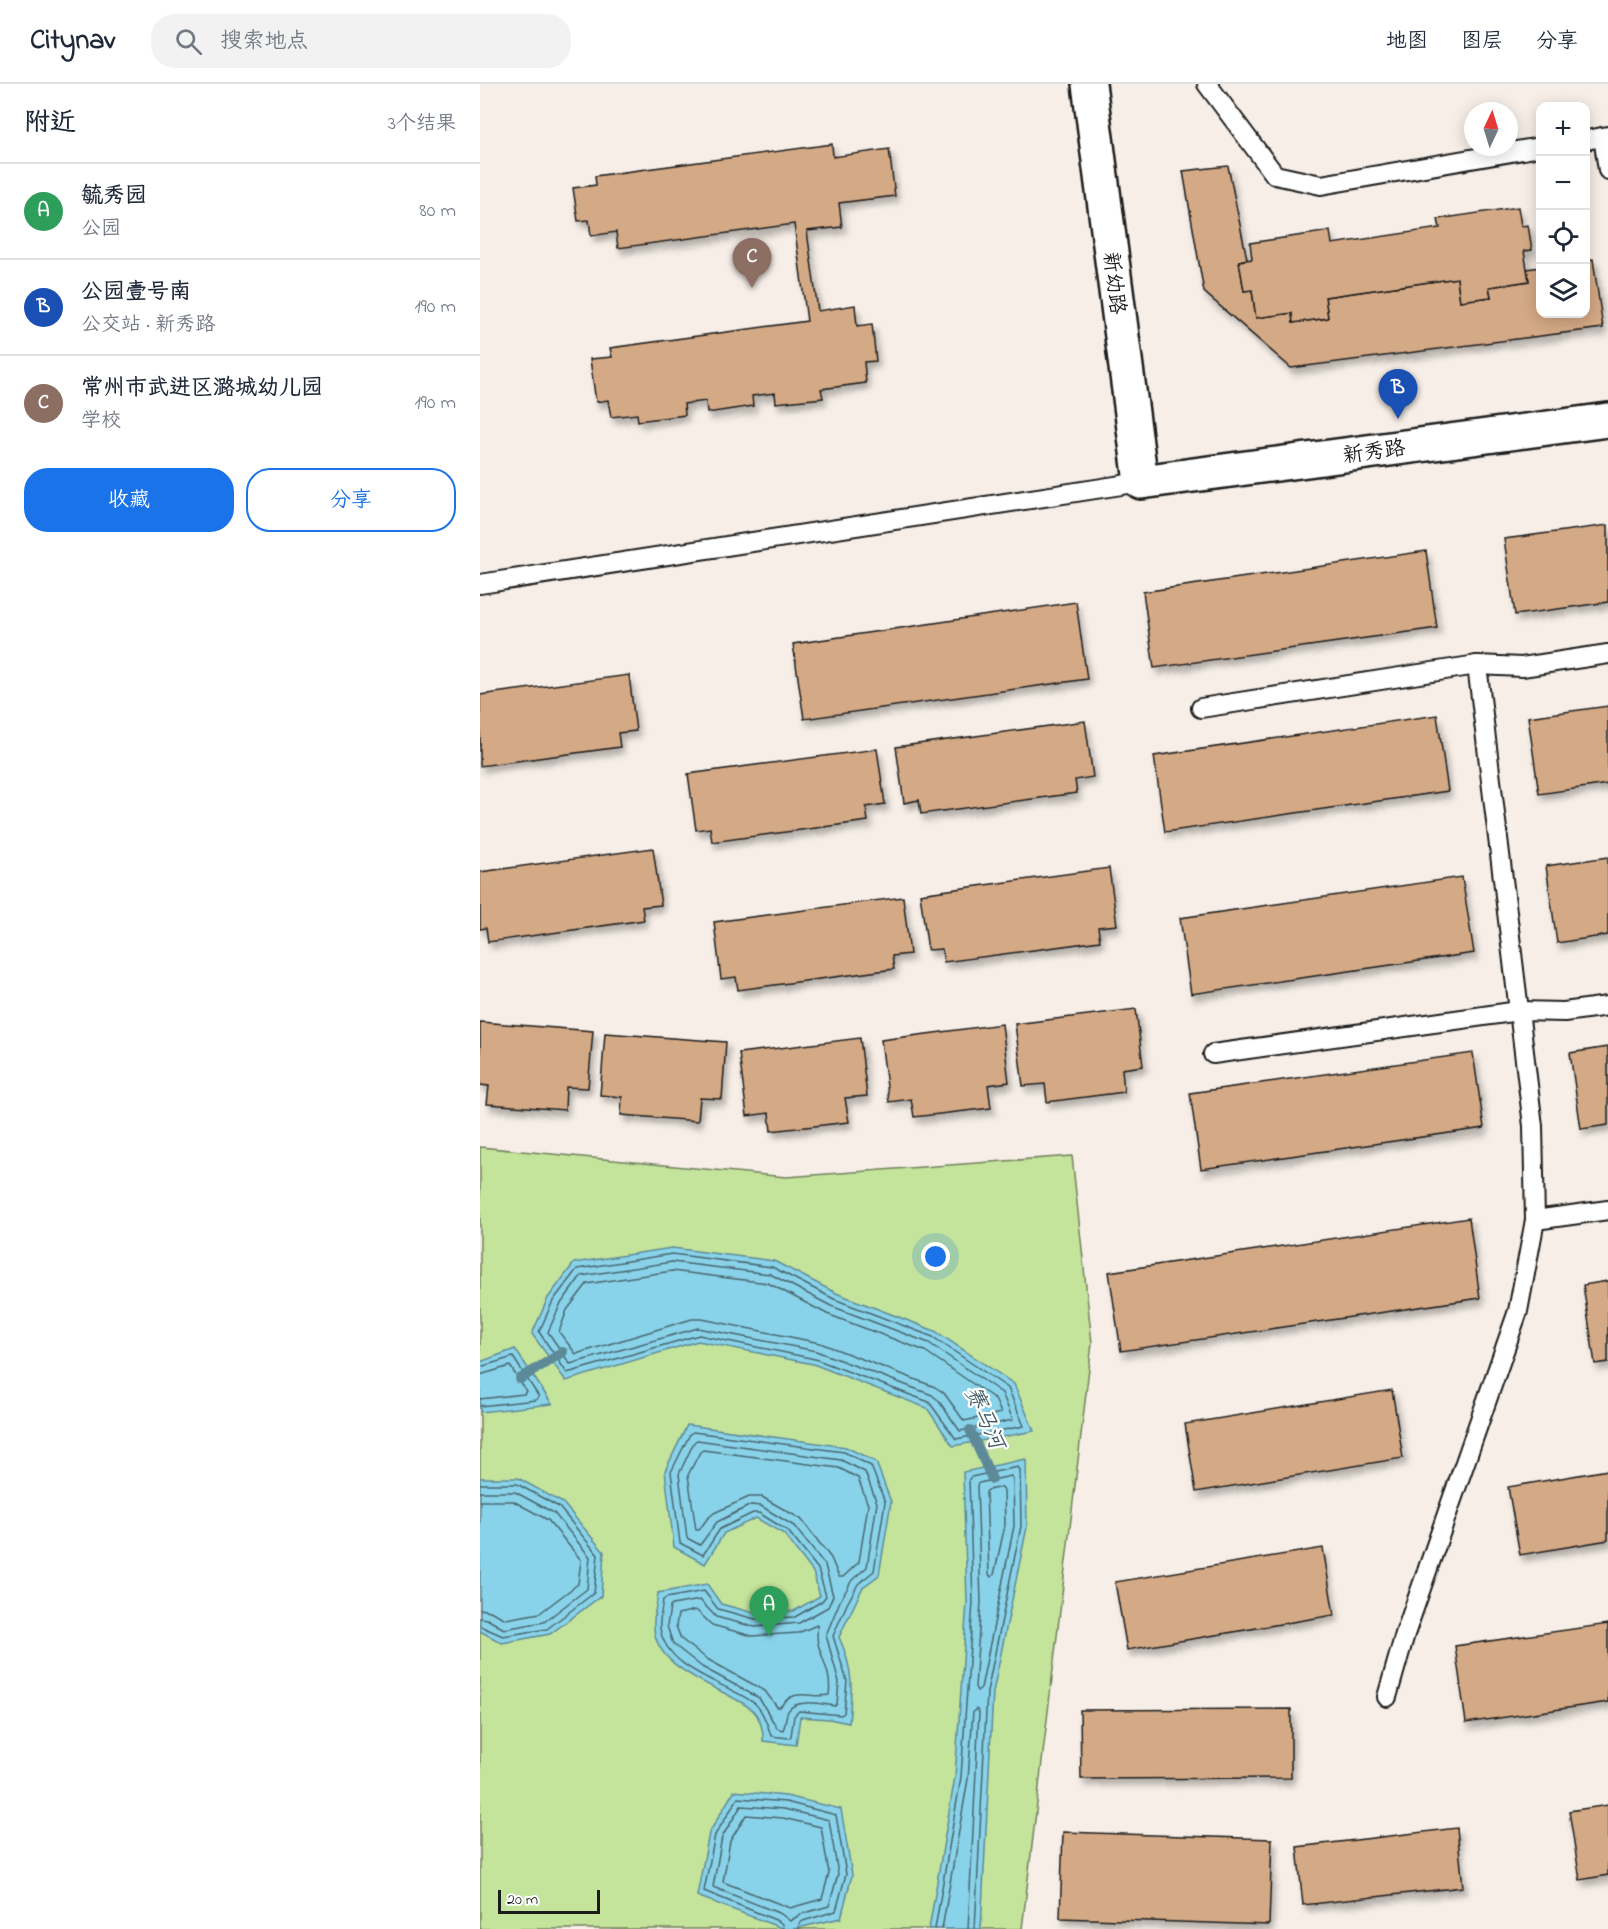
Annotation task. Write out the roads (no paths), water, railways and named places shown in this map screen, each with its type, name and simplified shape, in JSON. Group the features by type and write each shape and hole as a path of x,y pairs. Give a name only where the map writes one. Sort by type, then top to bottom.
{"street":[{"name":"新幼路","path":"1089,84 1141,482"},
{"name":"新秀路","path":"1141,482 1608,420"}],"lane":[{"path":"1207,84 1275,175 1321,185 1536,148"},
{"path":"1599,138 1608,170"},
{"path":"480,584 1141,482"},
{"path":"1201,708 1477,665 1522,667 1608,654"},
{"path":"1387,1697 1405,1634 1518,1311 1535,1220 1533,1126 1477,665"},
{"path":"1213,1054 1519,1011 1564,1012 1608,1006"},
{"path":"1535,1220 1608,1210"}],"water":[{"path":"672,1248 774,1261 836,1293 935,1331 1014,1384 1034,1431 953,1446 927,1408 813,1364 698,1341 566,1381 532,1334 548,1298 574,1263"},
{"path":"515,1349 552,1404 480,1412 480,1362"},
{"path":"687,1425 846,1447 876,1462 891,1502 879,1575 863,1587 839,1637 850,1670 849,1723 800,1717 796,1745 763,1741 760,1723 750,1708 676,1665 657,1641 654,1622 658,1593 707,1584 721,1604 754,1613 794,1611 820,1596 813,1572 784,1534 756,1518 724,1533 705,1564 674,1547 665,1471"},
{"path":"1026,1459 1027,1527 993,1692 981,1929 929,1929 955,1777 967,1602 963,1472"},
{"path":"480,1478 518,1478 563,1503 604,1552 601,1596 550,1634 502,1643 480,1631"},
{"path":"734,1791 786,1796 841,1809 852,1875 841,1918 784,1929 697,1896 709,1833"}],"waterway":[{"name":"赛马河","path":"520,1379 563,1352"},
{"name":"赛马河","path":"970,1430 992,1479"}],"place":[{"name":"常州市武进区潞城幼儿园","path":"752,288"},
{"name":"公园壹号南","path":"1398,419"},
{"name":"毓秀园","path":"769,1636"}]}
